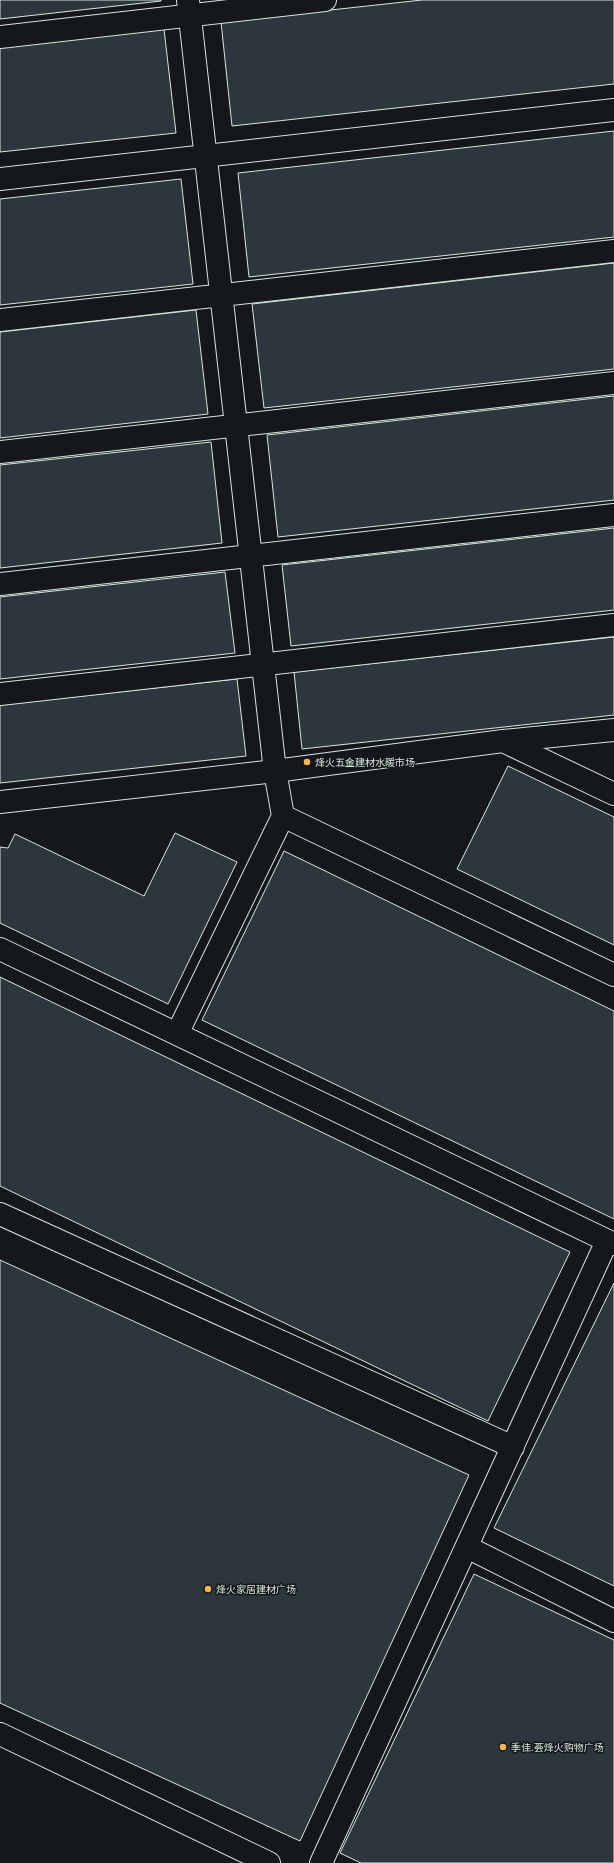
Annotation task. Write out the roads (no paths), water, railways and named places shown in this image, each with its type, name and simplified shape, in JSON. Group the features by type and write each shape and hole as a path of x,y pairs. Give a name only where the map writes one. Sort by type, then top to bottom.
{"street":[{"path":"0,37 189,8 325,0"},
{"path":"176,1034 282,816 275,770 189,8"},
{"path":"0,179 614,110"},
{"path":"0,320 614,251"},
{"path":"0,452 614,383"},
{"path":"0,584 614,515"},
{"path":"0,694 614,625"},
{"path":"0,802 275,770 503,741 614,730"},
{"path":"503,741 614,794"},
{"path":"282,816 614,975"},
{"path":"0,949 611,1243 513,1447 321,1863"},
{"path":"0,1214 513,1447"},
{"path":"467,1547 614,1621"},
{"path":"0,1734 269,1863"}],"place":[{"name":"烽火五金建材水暖市场","path":"307,762"},
{"name":"烽火家居建材广场","path":"208,1589"},
{"name":"季佳.荟烽火购物广场","path":"503,1747"}]}
